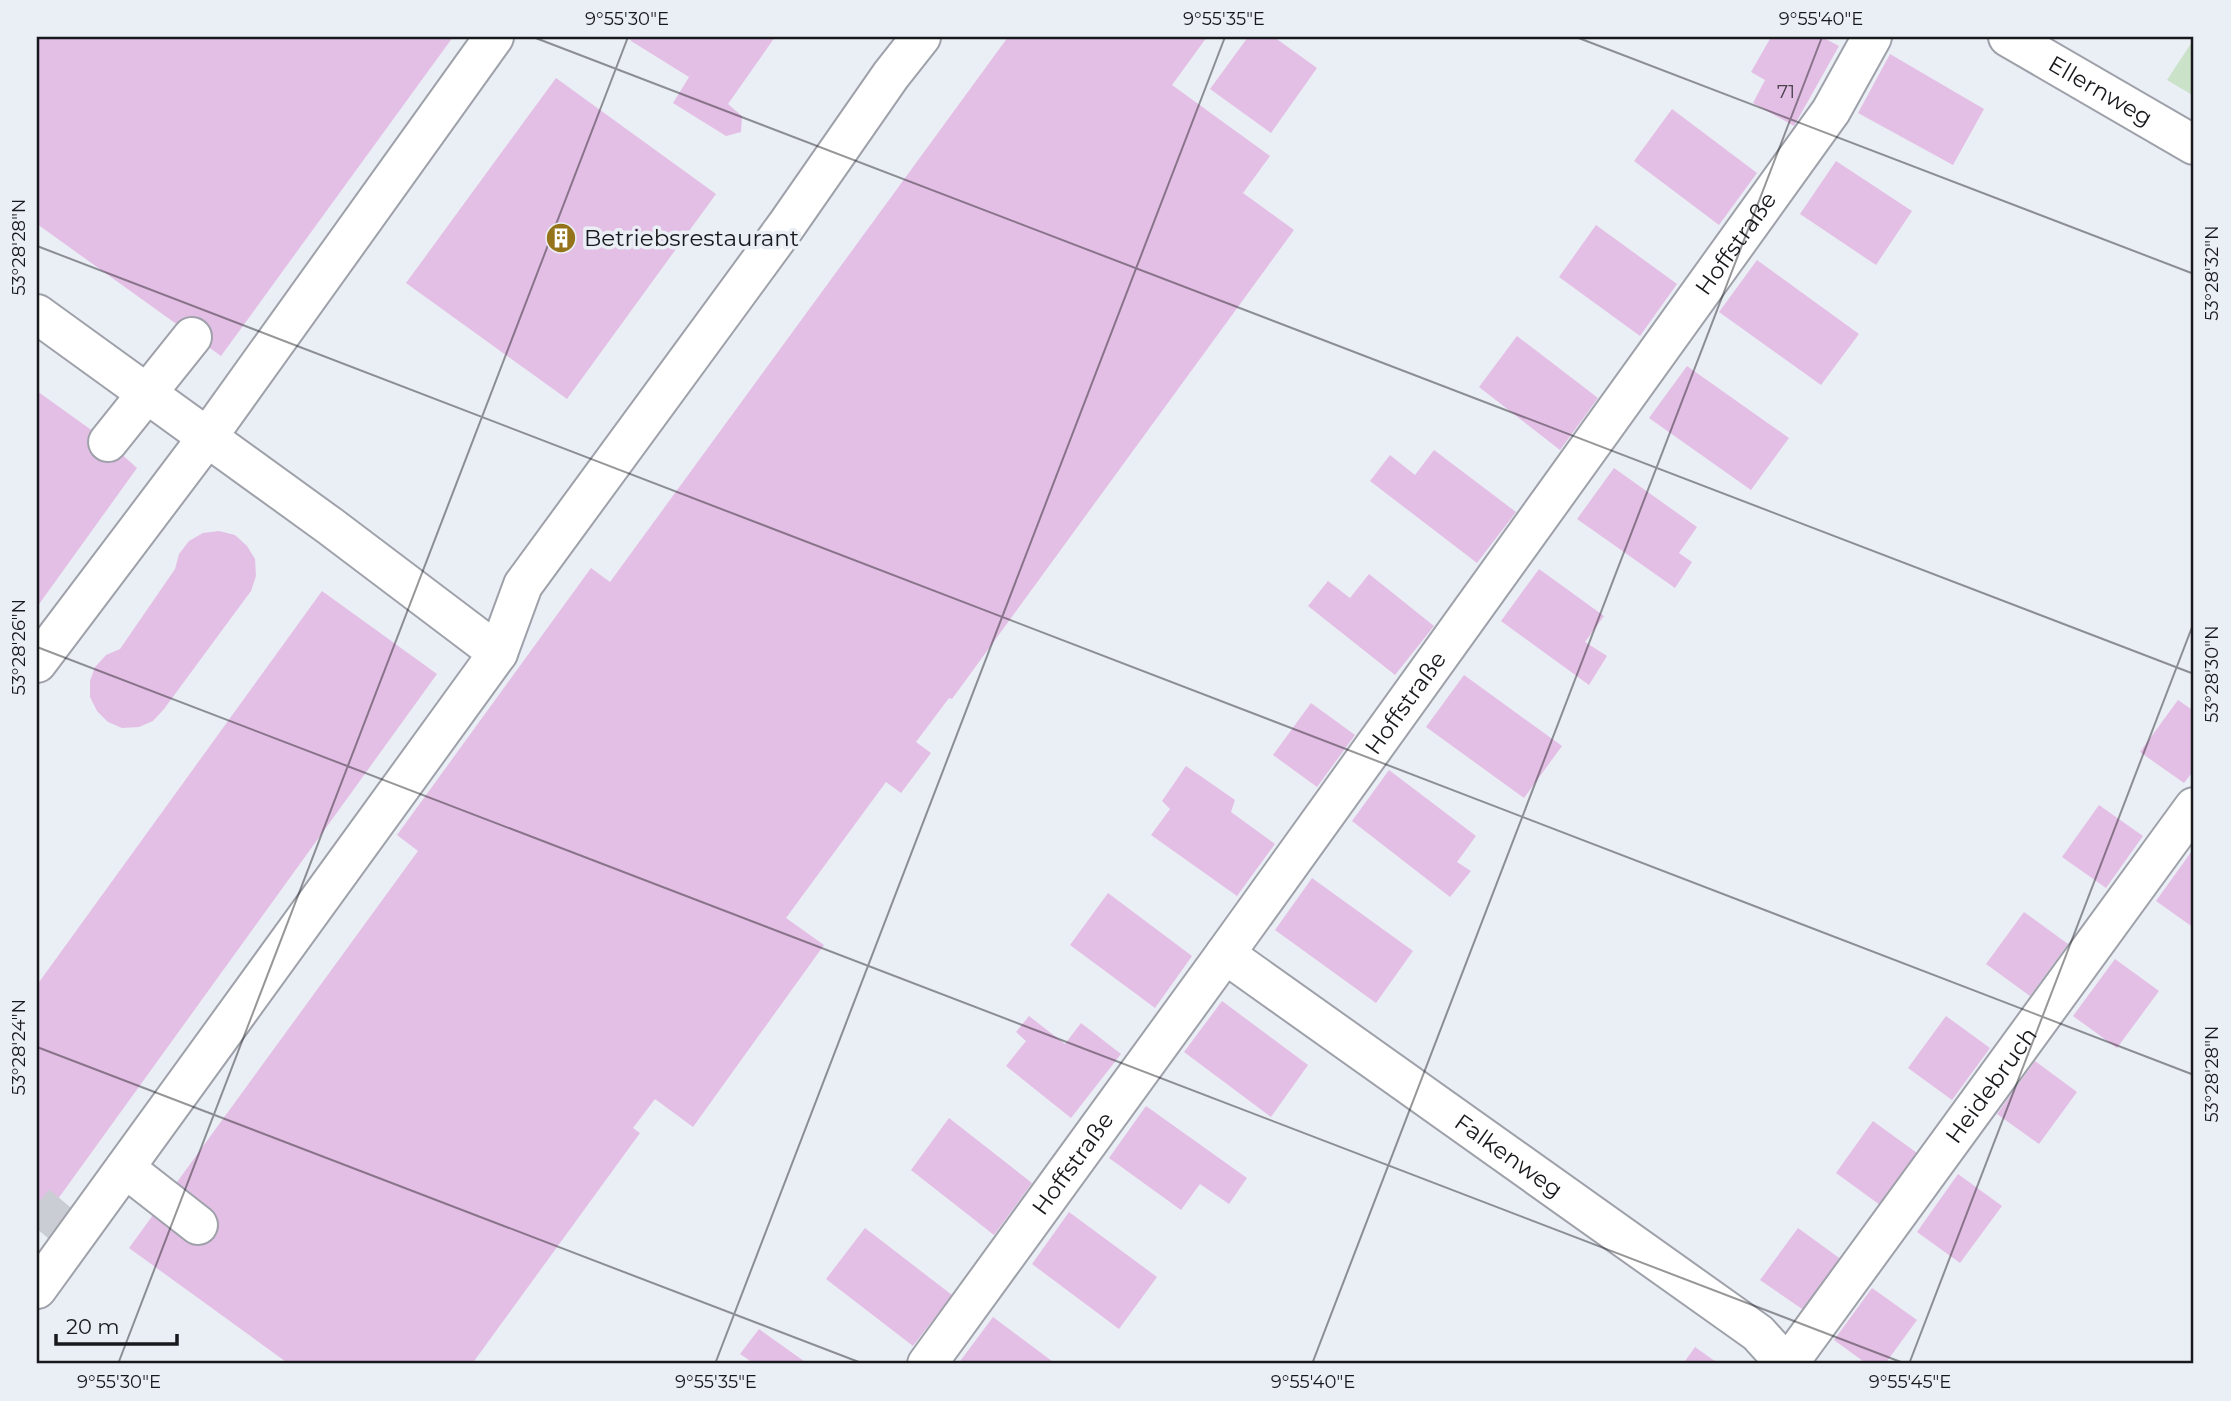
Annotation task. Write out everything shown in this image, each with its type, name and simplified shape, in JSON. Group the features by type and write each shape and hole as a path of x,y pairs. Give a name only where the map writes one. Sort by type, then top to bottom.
{"street":[{"path":"37,663 206,439 494,37"},
{"path":"37,1289 498,653 523,585 921,37"},
{"name":"Hoffstraße","path":"927,1364 1832,111 1872,37"},
{"name":"Ellernweg","path":"2008,37 2194,145"},
{"path":"37,314 206,439 330,526 498,653"},
{"path":"108,442 192,337"},
{"name":"Heidebruch","path":"1787,1364 2194,807"},
{"name":"Falkenweg","path":"1225,954 1758,1332 1787,1364"},
{"path":"125,1168 198,1225"}],"green space":[{"path":"2194,39 2194,96 2167,80"}],"building":[{"path":"37,37 453,37 221,356 37,224"},
{"path":"630,37 775,37 728,104 742,116 741,132 726,136 673,103 689,77 631,41"},
{"path":"1008,37 1207,37 1172,85 1270,156 1243,193 1294,230 952,699 949,698 916,742 931,753 901,793 886,782 786,918 824,945 693,1127 655,1099 633,1128 640,1133 472,1364 289,1364 129,1248 418,851 397,835 591,568 610,582"},
{"path":"1248,37 1274,37 1317,68 1271,133 1210,89"},
{"path":"1771,37 1822,37 1839,46 1794,126 1753,103 1765,80 1751,72"},
{"path":"1890,54 1984,109 1953,165 1858,113"},
{"name":"Betriebsrestaurant","path":"556,78 716,194 567,399 406,283"},
{"path":"1672,109 1757,173 1719,225 1634,161"},
{"path":"1836,161 1912,211 1876,265 1800,214"},
{"path":"1596,225 1677,284 1640,336 1559,277"},
{"path":"1757,260 1859,334 1821,385 1719,312"},
{"path":"1517,336 1598,398 1560,450 1479,387"},
{"path":"1687,366 1789,438 1751,490 1649,418"},
{"path":"37,391 108,442 137,468 37,607"},
{"path":"1434,450 1516,512 1477,563 1370,481 1390,455 1415,475"},
{"path":"1614,468 1697,527 1679,553 1692,562 1675,588 1577,519"},
{"path":"219,531 235,535 247,546 255,559 256,576 251,591 153,721 139,727 122,728 108,722 97,711 90,697 90,681 95,667 106,655 120,649 175,569 179,554 189,541 203,533"},
{"path":"1539,569 1604,616 1585,642 1607,656 1589,685 1501,621"},
{"path":"1369,574 1434,626 1395,675 1308,606 1328,581 1350,598"},
{"path":"322,591 437,674 37,1228 37,985"},
{"path":"1464,675 1562,746 1524,798 1426,727"},
{"path":"2178,700 2194,711 2194,770 2184,783 2140,752"},
{"path":"1311,703 1355,735 1317,787 1273,755"},
{"path":"1186,766 1235,800 1231,812 1275,844 1237,896 1151,835 1170,809 1162,801"},
{"path":"1389,770 1476,836 1457,862 1471,871 1450,897 1352,821"},
{"path":"2099,805 2143,836 2106,888 2062,857"},
{"path":"2194,848 2194,928 2156,901"},
{"path":"1312,878 1413,951 1376,1003 1275,930"},
{"path":"1108,893 1192,956 1155,1008 1070,945"},
{"path":"2024,912 2068,944 2030,996 1986,964"},
{"path":"2115,959 2159,991 2117,1048 2073,1016"},
{"path":"1222,1001 1308,1065 1271,1117 1184,1052"},
{"path":"1029,1016 1065,1044 1081,1023 1121,1054 1071,1118 1006,1066 1026,1041 1016,1032"},
{"path":"1946,1016 1990,1048 1952,1100 1908,1068"},
{"path":"2035,1061 2077,1092 2039,1144 1997,1114"},
{"path":"1146,1106 1247,1178 1229,1204 1200,1184 1181,1210 1109,1158"},
{"path":"949,1118 1032,1183 994,1235 911,1170"},
{"path":"1873,1121 1917,1153 1880,1205 1836,1173"},
{"path":"1958,1174 2002,1206 1960,1263 1917,1232"},
{"path":"1069,1212 1157,1277 1119,1329 1032,1264"},
{"path":"865,1228 952,1295 913,1346 826,1279"},
{"path":"1798,1228 1842,1260 1805,1311 1760,1280"},
{"path":"1872,1288 1917,1320 1885,1364 1867,1364 1834,1340"},
{"path":"993,1317 1056,1364 958,1364"},
{"path":"759,1329 808,1364 755,1364 740,1354"},
{"path":"1695,1347 1719,1364 1683,1364"}],"tunnel":[{"path":"37,1204 75,1236"}],"place":[{"name":"Betriebsrestaurant","path":"561,238"}]}
